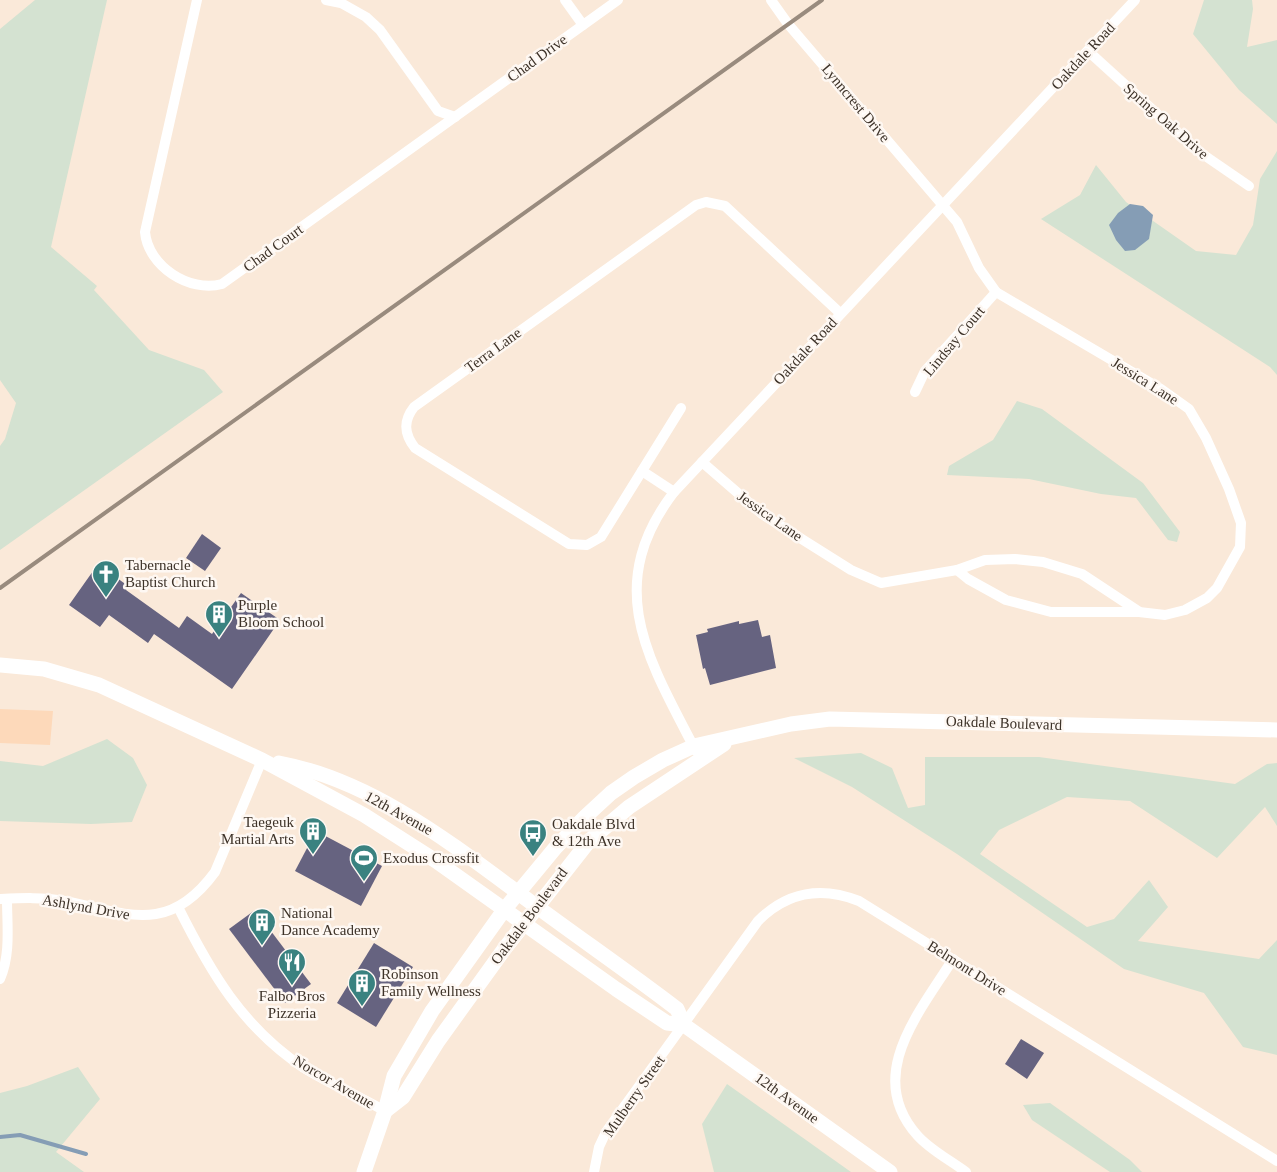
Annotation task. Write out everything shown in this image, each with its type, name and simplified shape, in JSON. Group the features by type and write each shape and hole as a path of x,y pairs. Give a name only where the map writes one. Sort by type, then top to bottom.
{"main road":[{"name":"12th Avenue","path":"0,665 44,669 99,685 262,760 398,836 667,1023 684,1024"},
{"name":"Oakdale Boulevard","path":"364,1172 386,1111 394,1076 432,1011 504,910 556,847 611,793 663,760 697,752 733,738 791,724 847,718 1277,730"},
{"name":"Oakdale Boulevard","path":"386,1111 403,1097 438,1041 574,858 608,823 655,788 697,752"},
{"name":"12th Avenue","path":"262,760 294,766 332,779 380,801 449,842 677,1009 684,1024 890,1172"}],"street":[{"name":"Chad Court","path":"197,0 146,232 151,255 160,265 190,283 205,287 222,284 455,116"},
{"path":"326,0 341,3 366,17 380,30 438,111 455,116"},
{"path":"565,0 583,25"},
{"name":"Chad Drive","path":"455,116 618,0"},
{"name":"Lynncrest Drive","path":"771,0 788,24 943,205"},
{"name":"Oakdale Road","path":"697,752 654,664 639,623 635,586 641,549 650,528 674,492 1135,0"},
{"name":"Spring Oak Drive","path":"1088,51 1198,151 1250,186"},
{"name":"Terra Lane","path":"682,408 601,537 587,545 577,546 569,544 415,448 406,432 406,423 414,407 696,205 706,202 725,206 840,313"},
{"name":"Jessica Lane","path":"943,205 957,222 979,268 996,292 1161,389 1189,409 1206,438 1241,523 1240,547 1218,588 1207,598 1185,610 1166,615 1139,612 1051,612 1006,600 968,579 957,570"},
{"name":"Lindsay Court","path":"916,392 925,371 996,292"},
{"name":"Jessica Lane","path":"702,462 762,514 851,570 882,583 957,570 986,560 1043,562 1082,574 1139,612"},
{"path":"642,471 674,492"},
{"name":"Ashlynd Drive","path":"4,899 47,898 127,915 161,913 178,907 204,887 215,872 262,760"},
{"name":"Belmont Drive","path":"684,1024 758,921 768,911 798,895 828,892 859,901 1277,1161"},
{"path":"0,979 6,963 8,945 4,899"},
{"name":"Norcor Avenue","path":"178,907 220,984 254,1026 278,1048 304,1067 386,1111"},
{"path":"953,959 899,1049 894,1082 900,1110 908,1124 929,1146 966,1172"},
{"name":"Mulberry Street","path":"594,1172 599,1147 606,1132 684,1024"}],"shaded area":[{"path":"0,709 53,711 50,745 0,743"}],"green space":[{"path":"35,0 107,0 51,247 97,286 94,290 149,350 204,370 223,392 0,550 0,446 5,439 16,403 0,380 0,29"},
{"path":"1204,0 1252,0 1253,9 1247,47 1277,40 1277,124 1239,90 1193,34"},
{"path":"1277,151 1277,375 1270,367 1041,219 1080,195 1096,165 1126,202 1196,251 1236,255 1253,225 1260,179"},
{"path":"1017,401 1042,409 1143,483 1180,532 1177,542 1168,540 1136,498 1101,494 1029,479 947,475 949,466 993,440"},
{"path":"107,739 133,758 147,785 132,822 91,824 0,821 0,761 43,766"},
{"path":"861,753 892,768 908,808 925,805 925,757 1039,757 1235,784 1267,764 1277,763 1277,826 1265,807 1217,858 1130,801 1067,797 999,830 980,854 1087,927 1114,919 1149,880 1168,907 1138,941 1259,959 1277,940 1277,1055 1243,1047 1204,993 1124,969 957,854 852,787 794,758"},
{"path":"78,1067 100,1099 56,1152 84,1172 0,1172 0,1093 27,1086"},
{"path":"727,1084 851,1172 714,1172 702,1124"},
{"path":"1050,1103 1130,1160 1142,1172 1110,1172 1032,1120 1023,1105"}],"water":[{"path":"1130,204 1143,206 1153,215 1149,239 1135,250 1125,251 1116,240 1109,225 1118,213"}],"building":[{"path":"202,534 221,548 205,571 186,558"},
{"path":"98,564 128,586 126,590 179,628 187,616 212,634 241,593 280,620 232,689 154,634 148,643 109,615 100,627 69,605"},
{"path":"758,620 762,637 770,635 776,668 710,685 705,668 703,669 696,635 708,632 707,629 739,621 739,624"},
{"path":"316,831 382,866 361,906 295,871"},
{"path":"255,910 311,984 285,1003 229,929"},
{"path":"374,943 413,967 376,1027 337,1003"},
{"path":"1021,1039 1044,1053 1027,1079 1005,1064"}],"waterway":[{"path":"0,1137 20,1135 86,1154"}],"railway":[{"path":"0,588 822,0"}],"place":[{"name":"Tabernacle Baptist Church","path":"106,598"},
{"name":"Purple Bloom School","path":"219,638"},
{"name":"Taegeuk Martial Arts","path":"313,855"},
{"name":"Oakdale Blvd & 12th Ave","path":"533,857"},
{"name":"Exodus Crossfit","path":"364,882"},
{"name":"National Dance Academy","path":"262,946"},
{"name":"Falbo Bros Pizzeria","path":"292,986"},
{"name":"Robinson Family Wellness","path":"362,1007"}]}
